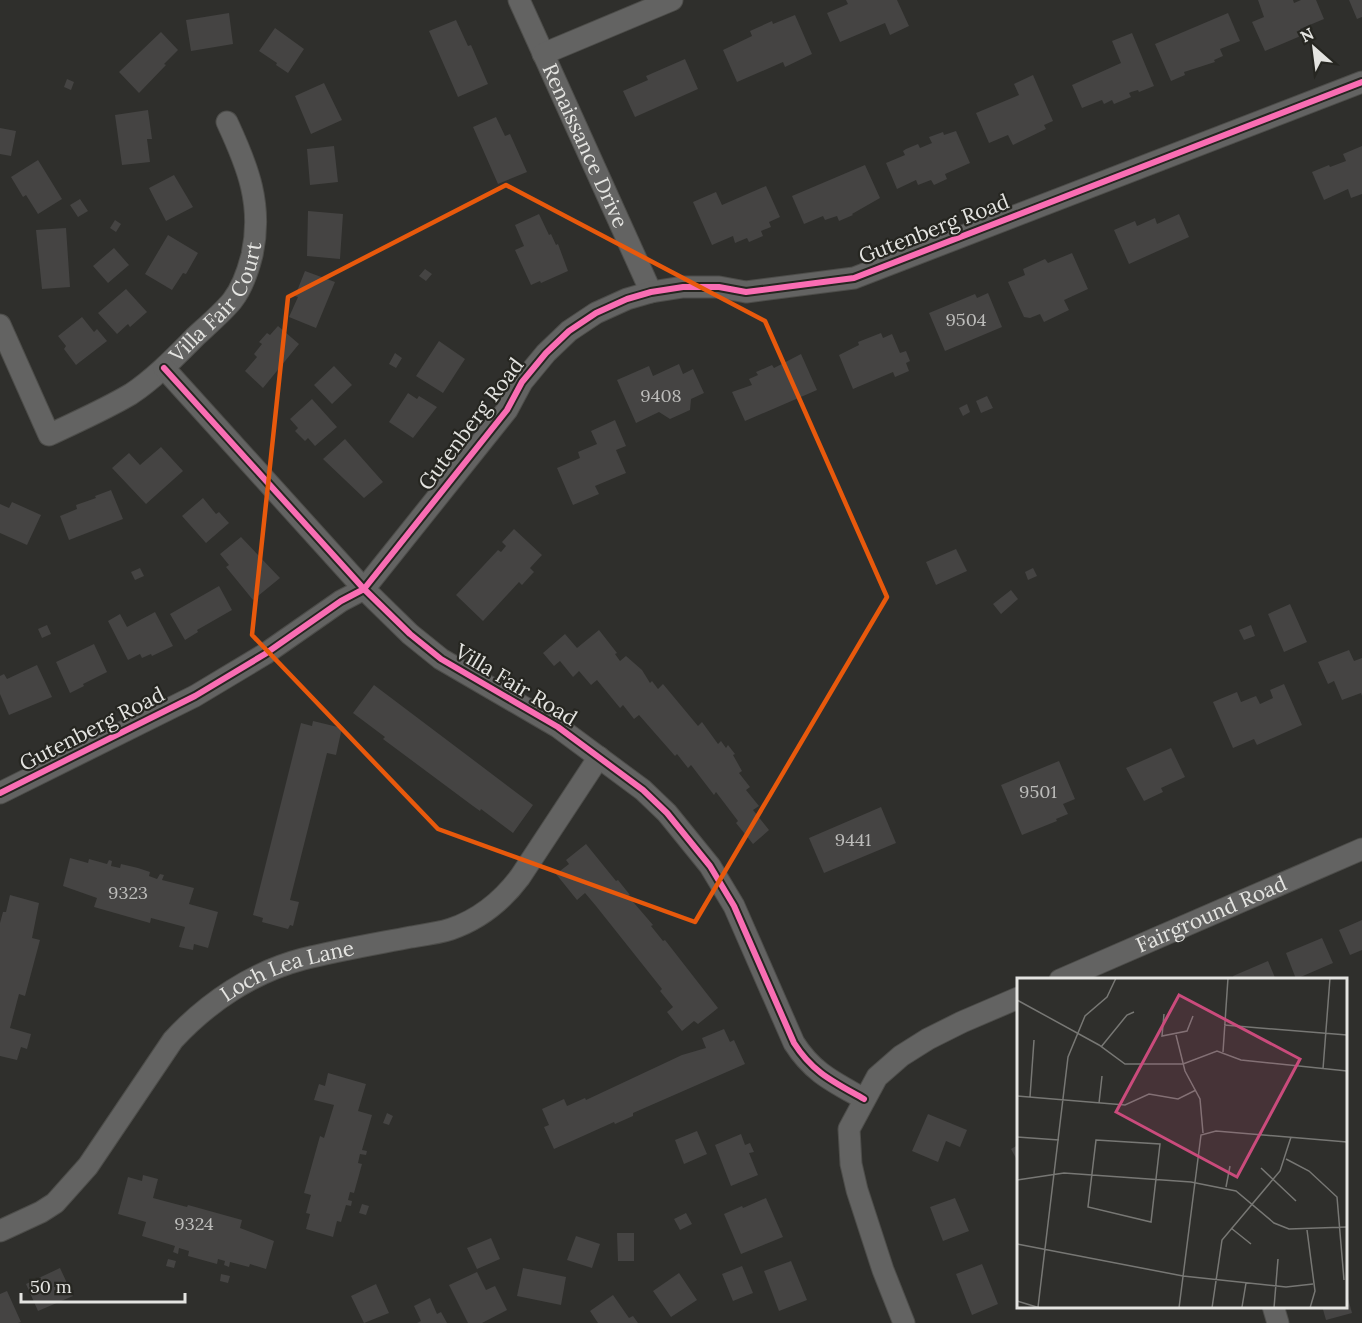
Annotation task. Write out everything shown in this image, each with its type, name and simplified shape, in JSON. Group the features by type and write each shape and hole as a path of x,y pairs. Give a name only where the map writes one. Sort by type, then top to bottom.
{"street":[{"name":"Renaissance Drive","path":"519,0 651,292"},
{"path":"543,54 672,0"},
{"name":"Gutenberg Road","path":"0,793 195,696 265,654 341,601 364,589 507,410 522,382 546,353 570,331 596,314 627,299 651,292 683,287 719,287 746,292 854,278 1362,82"},
{"name":"Villa Fair Court","path":"0,325 49,435 132,393 164,368 232,300 249,267 255,238 253,190 245,160 227,122"},
{"name":"Villa Fair Road","path":"164,368 364,589 410,634 441,659 558,727 643,790 667,813 710,866 734,906 794,1043 805,1060 820,1073 864,1099"},
{"name":"Loch Lea Lane","path":"0,1231 55,1203 88,1166 173,1040 222,996 268,971 302,959 450,929 479,916 493,906 520,877 599,757"},
{"name":"Fairground Road","path":"1065,978 1362,849"},
{"path":"904,1323 864,1215 851,1164 849,1129 864,1099 884,1069 945,1030 1017,998"},
{"path":"1274,1308 1278,1323"}],"highlighted area":[{"path":"506,185 765,321 887,597 695,922 438,829 252,635 288,297"}],"building":[{"path":"846,0 897,0 909,26 890,35 885,23 840,42 827,13 848,4"},
{"path":"1258,0 1293,0 1294,3 1301,0 1316,0 1324,19 1300,29 1303,35 1265,51 1252,22 1264,17"},
{"path":"1349,0 1362,0 1362,17 1357,19"},
{"path":"229,13 233,44 191,51 186,20"},
{"path":"1228,13 1240,41 1220,49 1223,56 1214,60 1215,62 1184,72 1185,75 1171,81 1155,44"},
{"path":"795,15 812,54 785,67 783,62 737,82 723,50 752,36 750,31 772,21 773,24"},
{"path":"456,20 468,46 471,45 488,84 458,97 429,31"},
{"path":"275,28 304,49 288,73 259,51"},
{"path":"161,32 178,50 139,93 119,72"},
{"path":"1132,33 1154,86 1139,92 1138,90 1131,92 1129,93 1131,97 1114,104 1112,100 1104,104 1102,100 1082,108 1072,85 1121,63 1112,41"},
{"path":"685,59 698,89 635,117 623,91 648,80 646,76"},
{"path":"1033,75 1053,121 1044,125 1046,129 1013,145 1008,135 989,143 976,113 1019,95 1014,84"},
{"path":"67,79 74,82 71,90 64,87"},
{"path":"324,83 342,120 311,134 295,96"},
{"path":"148,110 152,139 147,139 150,162 122,165 115,115"},
{"path":"496,117 505,136 510,134 527,172 498,184 473,127"},
{"path":"0,128 16,131 11,156 0,154"},
{"path":"956,131 970,163 945,174 947,179 934,185 931,180 918,185 916,180 897,189 886,163 905,155 903,151 906,149 918,144 920,148 932,143 929,137 943,132 944,135"},
{"path":"334,146 338,182 310,185 307,149"},
{"path":"1362,146 1362,194 1351,198 1348,189 1324,200 1312,172 1346,161 1343,154"},
{"path":"38,160 62,199 38,214 26,195 23,197 11,177"},
{"path":"865,165 880,198 839,221 837,216 825,220 823,216 804,224 792,196"},
{"path":"174,175 193,207 166,221 149,188"},
{"path":"766,186 780,217 769,222 771,227 761,231 763,236 749,242 747,238 735,243 733,236 712,245 693,202 716,192 722,205"},
{"path":"80,199 88,211 78,217 70,205"},
{"path":"308,211 343,214 340,259 307,256"},
{"path":"539,214 549,235 551,234 556,245 558,244 568,271 531,285 515,250 524,246 515,225"},
{"path":"1179,214 1189,237 1129,264 1114,230 1135,221 1137,226 1155,218 1157,224"},
{"path":"115,220 121,224 116,232 110,228"},
{"path":"66,228 70,287 42,289 36,230"},
{"path":"168,235 198,253 186,274 183,273 172,290 145,274"},
{"path":"114,248 129,265 108,283 93,266"},
{"path":"1072,253 1088,289 1064,300 1069,310 1044,322 1040,314 1030,318 1024,317 1008,282 1025,275 1023,269 1045,259 1048,263"},
{"path":"425,269 432,274 426,281 419,276"},
{"path":"305,271 335,282 316,328 289,317 298,297 295,296"},
{"path":"126,289 147,312 130,327 128,324 117,334 98,313"},
{"path":"988,293 1002,327 945,351 929,313 975,294 977,298"},
{"path":"82,317 94,332 97,329 107,341 76,365 58,336"},
{"path":"278,326 299,344 263,388 245,371 257,357 254,354 262,344 259,342"},
{"path":"881,333 883,338 892,334 900,353 906,351 910,361 906,363 909,371 895,377 893,372 853,389 839,355 859,345 858,342"},
{"path":"439,341 465,359 443,393 416,376"},
{"path":"395,353 402,358 396,368 389,364"},
{"path":"801,354 817,390 745,421 732,392 752,385 749,379 758,375 756,372 772,365 774,368"},
{"path":"679,364 683,374 693,369 704,393 691,399 690,410 670,419 659,412 636,423 617,380 649,366 653,376"},
{"path":"334,366 352,385 332,404 314,385"},
{"path":"408,393 417,399 419,396 437,407 413,438 389,422"},
{"path":"987,396 993,408 981,413 976,401"},
{"path":"312,399 337,427 315,446 308,438 305,441 295,431 298,428 290,419"},
{"path":"967,404 970,412 963,416 959,408"},
{"path":"615,420 626,446 616,450 626,473 595,486 599,494 573,505 557,468 580,458 578,452 597,444 591,431"},
{"path":"345,439 383,482 364,498 323,459"},
{"path":"161,447 183,471 146,504 112,468 129,453 140,465"},
{"path":"111,490 123,519 69,540 60,516 77,509 76,505"},
{"path":"203,498 216,514 219,512 229,523 206,543 182,516"},
{"path":"12,502 41,515 27,545 0,533 0,504 9,508"},
{"path":"514,529 542,555 530,568 534,572 522,585 519,582 483,621 456,595 498,550 501,552 506,546 502,542"},
{"path":"241,537 280,578 253,600 226,567 229,565 220,554"},
{"path":"956,549 967,571 936,585 926,562"},
{"path":"140,568 144,576 135,580 131,572"},
{"path":"1033,568 1037,576 1028,580 1025,572"},
{"path":"219,586 232,610 197,630 198,632 185,640 170,614"},
{"path":"1011,590 1018,599 1001,614 993,604"},
{"path":"1290,604 1307,642 1284,652 1268,614"},
{"path":"155,612 173,646 152,656 151,654 142,658 140,654 128,660 108,621 120,614 127,627"},
{"path":"47,625 51,634 42,638 38,629"},
{"path":"1251,625 1255,636 1244,640 1239,630"},
{"path":"599,630 617,653 615,654 620,661 626,656 642,670 650,683 652,681 658,689 663,684 698,726 702,722 718,744 721,741 726,748 728,745 735,754 733,755 742,771 739,773 750,787 746,790 759,806 753,810 769,830 753,844 716,792 714,795 691,765 688,768 677,754 675,756 639,715 634,719 623,705 620,708 597,680 591,685 579,671 573,677 560,661 554,666 543,653 565,634 577,648"},
{"path":"94,644 107,672 70,693 56,662"},
{"path":"1349,650 1354,661 1362,658 1362,696 1361,693 1342,700 1334,681 1328,684 1318,662"},
{"path":"37,665 52,697 9,715 0,694 0,676 4,674 7,679"},
{"path":"1284,684 1302,725 1257,745 1254,739 1233,748 1213,702 1237,692 1241,702 1256,696 1260,704 1273,698 1270,690"},
{"path":"374,685 533,805 513,833 383,739 385,737 353,713"},
{"path":"313,721 342,728 336,755 327,753 290,900 299,902 293,926 290,925 288,929 262,922 263,918 253,915 301,723 312,726"},
{"path":"1171,748 1185,777 1161,788 1163,792 1144,801 1126,768"},
{"path":"1059,761 1075,799 1063,804 1068,814 1022,835 1001,785"},
{"path":"881,807 896,843 824,873 809,838"},
{"path":"586,844 616,881 618,880 630,895 628,896 653,925 651,926 663,941 665,940 718,1008 698,1024 694,1021 682,1031 667,1012 673,1007 660,991 662,989 596,906 585,893 577,900 556,874 569,864 566,860"},
{"path":"70,858 88,863 89,859 107,864 109,860 112,861 111,866 120,868 121,864 138,868 150,872 149,876 157,879 160,874 164,875 162,880 194,888 189,904 218,912 208,948 194,944 193,950 179,947 185,927 151,918 150,923 94,907 97,898 63,886"},
{"path":"10,895 39,903 32,938 40,940 25,996 19,994 10,1028 31,1034 27,1049 21,1047 17,1060 0,1056 0,923 3,912 6,912"},
{"path":"1362,920 1362,950 1350,955 1339,930"},
{"path":"1322,938 1333,963 1296,978 1286,953"},
{"path":"1268,961 1275,978 1234,978 1233,976"},
{"path":"724,1029 730,1042 734,1040 745,1064 633,1113 633,1116 554,1149 544,1127 549,1125 542,1109 564,1099 567,1106 585,1098 586,1100 682,1055 706,1048 702,1038"},
{"path":"328,1073 366,1084 358,1111 372,1115 362,1150 367,1151 366,1155 360,1154 358,1163 362,1164 354,1193 350,1192 348,1200 352,1201 351,1206 346,1205 341,1222 337,1221 333,1237 306,1229 310,1214 306,1213 311,1195 304,1193 320,1136 324,1138 334,1105 314,1100 319,1084 325,1086"},
{"path":"387,1113 393,1116 389,1125 383,1123"},
{"path":"928,1114 967,1130 960,1147 946,1141 938,1162 912,1151"},
{"path":"697,1131 707,1154 684,1164 675,1140"},
{"path":"741,1134 745,1145 750,1143 754,1152 749,1153 758,1175 731,1186 715,1145"},
{"path":"1017,1146 1017,1160 1011,1149"},
{"path":"143,1175 158,1179 153,1198 242,1220 240,1228 274,1241 266,1269 250,1264 249,1267 230,1262 229,1267 224,1265 225,1261 218,1259 217,1264 188,1256 189,1251 179,1248 178,1254 173,1252 175,1246 142,1236 146,1222 118,1214 128,1177 142,1181"},
{"path":"766,1198 783,1237 741,1254 724,1214"},
{"path":"955,1198 969,1231 943,1241 930,1207"},
{"path":"362,1204 369,1206 366,1215 359,1213"},
{"path":"686,1213 692,1224 680,1230 674,1219"},
{"path":"617,1233 634,1233 634,1261 618,1261"},
{"path":"576,1236 600,1244 592,1268 567,1260"},
{"path":"491,1238 500,1259 477,1269 467,1248"},
{"path":"168,1259 176,1261 174,1268 166,1266"},
{"path":"791,1261 807,1300 779,1311 764,1271"},
{"path":"982,1264 998,1304 972,1315 956,1274"},
{"path":"742,1266 753,1293 733,1301 722,1274"},
{"path":"60,1268 73,1296 38,1311 26,1284"},
{"path":"523,1268 566,1277 561,1305 517,1296"},
{"path":"477,1272 486,1290 495,1286 507,1310 482,1323 468,1323 449,1285"},
{"path":"679,1273 697,1300 671,1317 653,1291"},
{"path":"221,1274 230,1276 228,1283 220,1281"},
{"path":"376,1284 389,1313 364,1323 351,1296"},
{"path":"7,1291 21,1322 0,1323 0,1294"},
{"path":"613,1295 629,1318 633,1316 638,1323 598,1323 590,1311"},
{"path":"1347,1295 1352,1313 1326,1320 1323,1308 1347,1308"},
{"path":"430,1298 437,1314 441,1312 447,1323 417,1323 421,1321 414,1306"}],"cycle path":[{"path":"0,793 195,696 265,654 341,601 364,589 507,410 522,382 546,353 569,331 596,313 627,299 651,292 683,287 719,287 746,292 854,278 1362,82"},
{"path":"164,368 364,589 410,634 441,659 558,727 643,790 667,813 710,866 734,906 794,1043 817,1069 834,1082 864,1099"}]}
